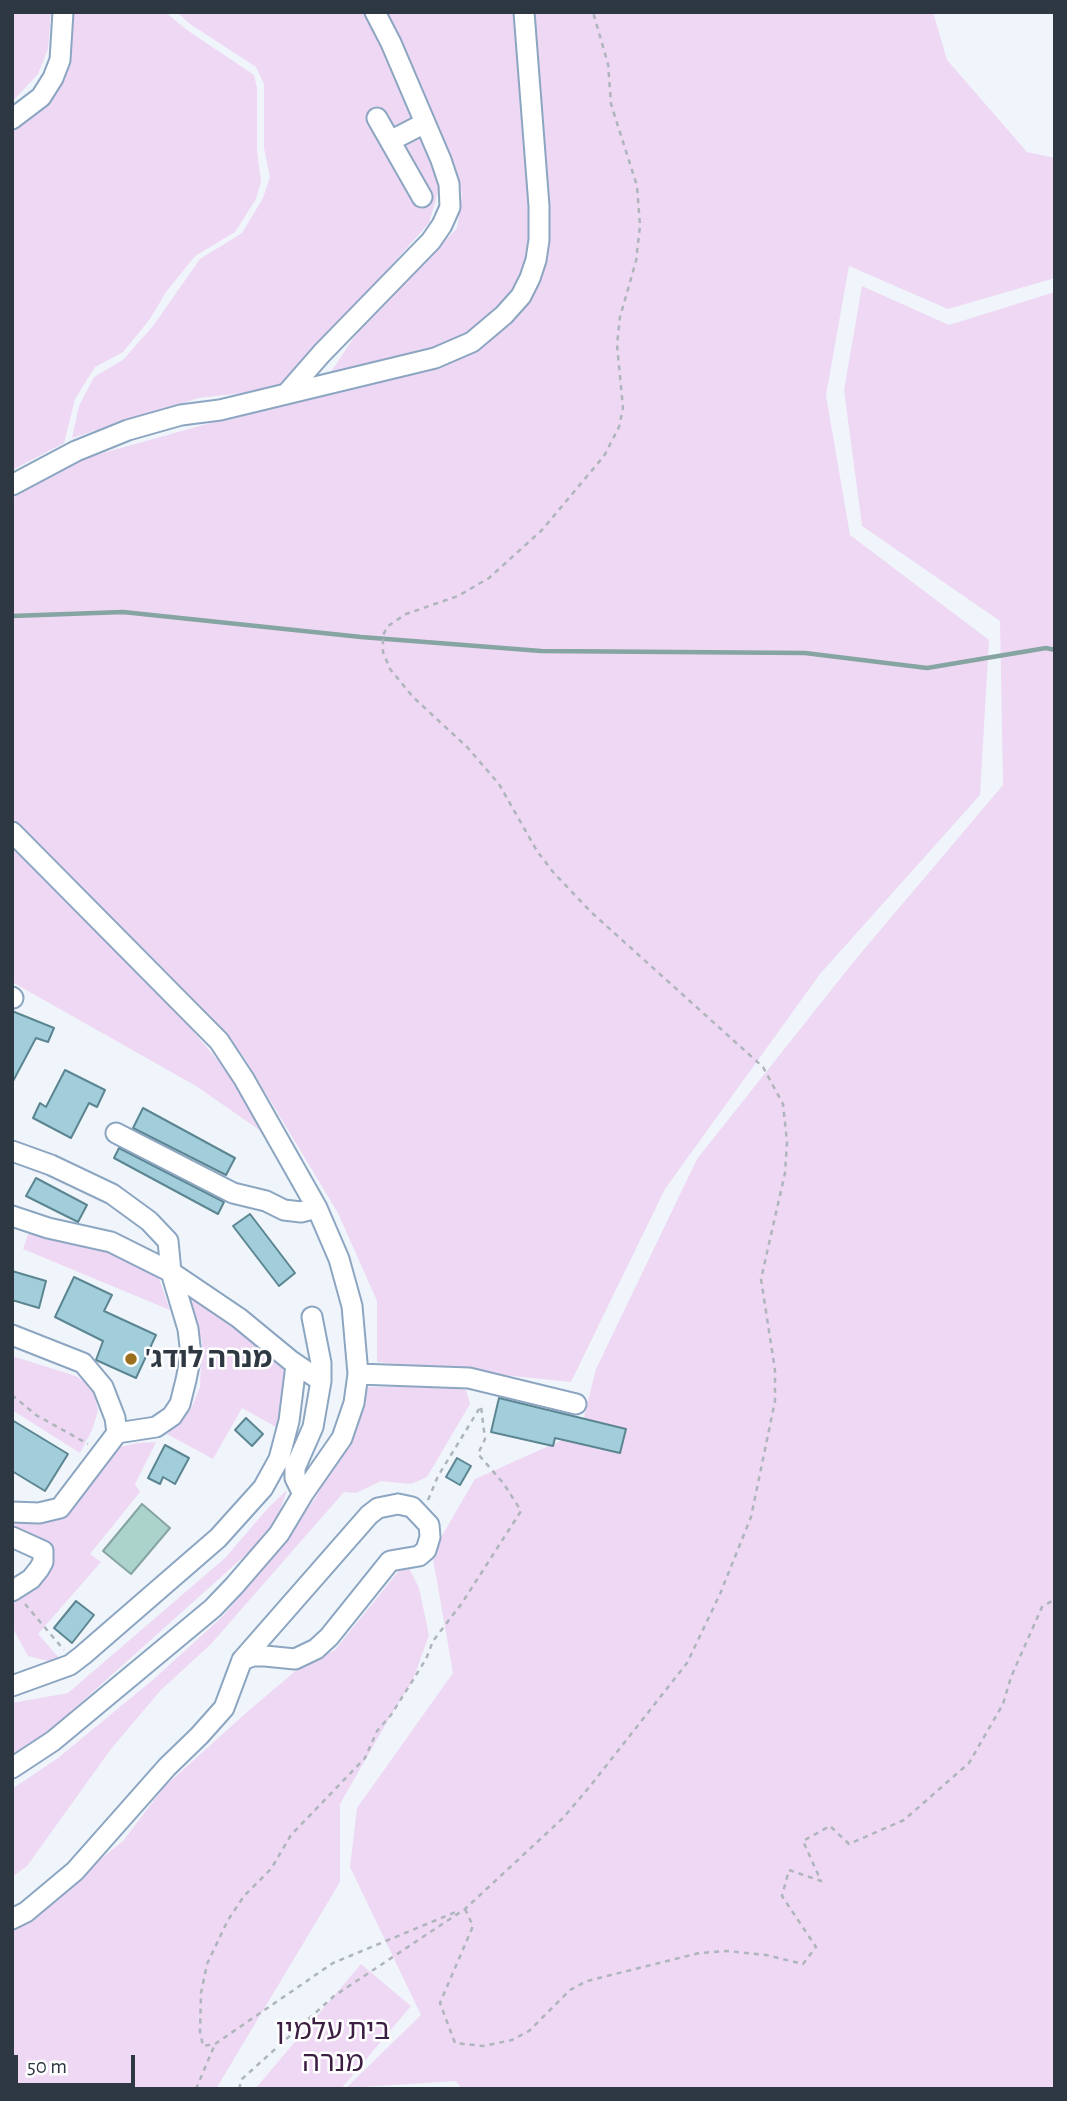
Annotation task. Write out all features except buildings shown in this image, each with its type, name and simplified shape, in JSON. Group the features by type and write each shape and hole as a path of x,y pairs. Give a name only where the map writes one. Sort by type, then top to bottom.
{"street":[{"path":"12,119 41,97 53,78 60,60 63,12"},
{"path":"287,393 322,353 431,241 450,207 449,184 391,43 375,12"},
{"path":"12,485 76,451 128,430 181,415 220,410 453,352 472,342 504,315 521,296 536,260 540,240 524,12"},
{"path":"377,118 422,197"},
{"path":"390,141 425,123"},
{"path":"12,832 219,1041 244,1079 317,1208 339,1259 352,1306 358,1374 354,1404 342,1438 279,1534 213,1608 53,1741 12,1768"},
{"path":"116,1133 233,1193 266,1201 284,1210 301,1212 317,1208"},
{"path":"12,1151 51,1165 112,1194 149,1220 167,1241 171,1272 188,1329 191,1356 180,1404 173,1416 156,1427 117,1433"},
{"path":"12,1216 48,1228 111,1242 171,1272 239,1318 296,1365 321,1381"},
{"path":"303,1494 295,1478 295,1468 313,1427 321,1381 321,1363 312,1317"},
{"path":"12,1335 83,1363 103,1387 115,1418 117,1433 60,1508 38,1513 12,1512"},
{"path":"12,1686 74,1662 218,1538 263,1489 279,1459 289,1421 296,1365"},
{"path":"358,1374 469,1378 576,1404"},
{"path":"12,1919 26,1912 75,1871 167,1767 224,1708 242,1660 369,1515 378,1508 398,1504 412,1507 429,1525 430,1537 426,1550 419,1556 390,1561 317,1649 295,1659 253,1656 242,1660"},
{"path":"12,1537 43,1551 43,1562 31,1579 13,1591"}],"path":[{"path":"239,2089 242,2079 334,1996 465,1909 563,1818 687,1663 720,1594 751,1517 775,1401 775,1370 761,1279 785,1172 787,1142 783,1104 763,1067 591,912 553,872 537,851 499,784 467,747 413,697 390,669 383,652 383,635 388,626 406,614 458,596 489,578 542,530 604,456 619,427 623,408 617,345 620,317 636,261 640,226 637,186 611,104 608,64 593,12"},
{"path":"12,1395 36,1415 103,1453"},
{"path":"422,1516 438,1476 481,1406 485,1439 478,1454 504,1484 521,1511 462,1603 433,1642 413,1680 377,1731 365,1758 291,1835 271,1868 244,1896 228,1920 207,1964 201,1993 200,2032 203,2046 215,2044 332,1963 465,1909"},
{"path":"13,1591 74,1662"},
{"path":"465,1909 473,1926 440,2003 455,2043 484,2046 512,2040 529,2031 570,1990 587,1981 699,1953 728,1951 766,1955 803,1964 816,1947 782,1896 789,1870 821,1881 803,1841 830,1826 849,1843 904,1820 969,1763 1003,1704 1011,1677 1042,1607 1055,1599"},
{"path":"196,2089 215,2044"}],"green space":[{"path":"12,12 51,12 48,49 38,74 12,102"},
{"path":"72,12 165,12 254,75 257,88 257,150 261,182 256,199 235,232 195,256 123,352 95,367 75,399 64,443 12,470 12,128 40,110 60,87 69,68"},
{"path":"177,12 364,12 381,42 438,171 438,192 429,223 293,376 276,389 199,398 72,438 79,406 94,377 123,360 153,326 200,259 242,233 263,198 270,177 264,148 264,84 256,67 190,24"},
{"path":"387,12 933,12 947,60 1027,152 1055,158 1055,278 948,309 849,266 826,395 850,535 989,640 980,795 820,974 665,1189 571,1382 377,1362 377,1301 338,1213 244,1057 199,1007 33,848 12,816 12,499 35,483 85,458 228,418 331,372 358,331 457,228 462,194 450,155"},
{"path":"862,286 949,325 1055,292 1055,2089 462,2089 456,2081 346,2088 421,2015 350,1867 357,1808 453,1673 432,1553 475,1479 580,1432 596,1369 697,1159 855,960 1003,785 1000,621 862,526 844,390"},
{"path":"12,845 125,955 187,1024 226,1070 261,1131 196,1086 12,982"},
{"path":"29,1231 124,1254 158,1276 170,1310 23,1249"},
{"path":"186,1291 215,1306 290,1371 276,1427 242,1408 213,1459 167,1434 191,1409 200,1387 202,1341 184,1299"},
{"path":"12,1356 76,1376 89,1385 98,1411 80,1453 12,1410"},
{"path":"436,1386 466,1390 470,1404 427,1477 411,1484 381,1481 356,1493 344,1492 211,1644 161,1690 111,1749 27,1866 12,1877 12,1789 58,1758 155,1678 223,1616 271,1560 316,1497 343,1448 368,1387"},
{"path":"156,1442 135,1484 140,1492 90,1554 101,1562 38,1634 60,1659 48,1661 28,1656 12,1627 12,1595 50,1546 12,1524 12,1517 53,1518 72,1510 120,1447"},
{"path":"287,1490 279,1514 260,1542 27,1751 12,1757 12,1703 68,1693 225,1558"},
{"path":"406,1562 419,1588 429,1635 413,1680 340,1804 340,1882 216,2089 12,2089 12,1930 123,1841 164,1787 247,1712 306,1662 334,1651"},
{"name":"בית עלמין מנרה","path":"361,1964 411,2006 341,2089 255,2089"}],"shaded area":[{"path":"142,1504 170,1528 131,1574 103,1551"}],"waterway":[{"path":"12,616 123,612 361,637 541,651 805,653 927,668 1046,648 1055,650"}],"place":[{"name":"'מנרה לודג","path":"131,1359"}]}
